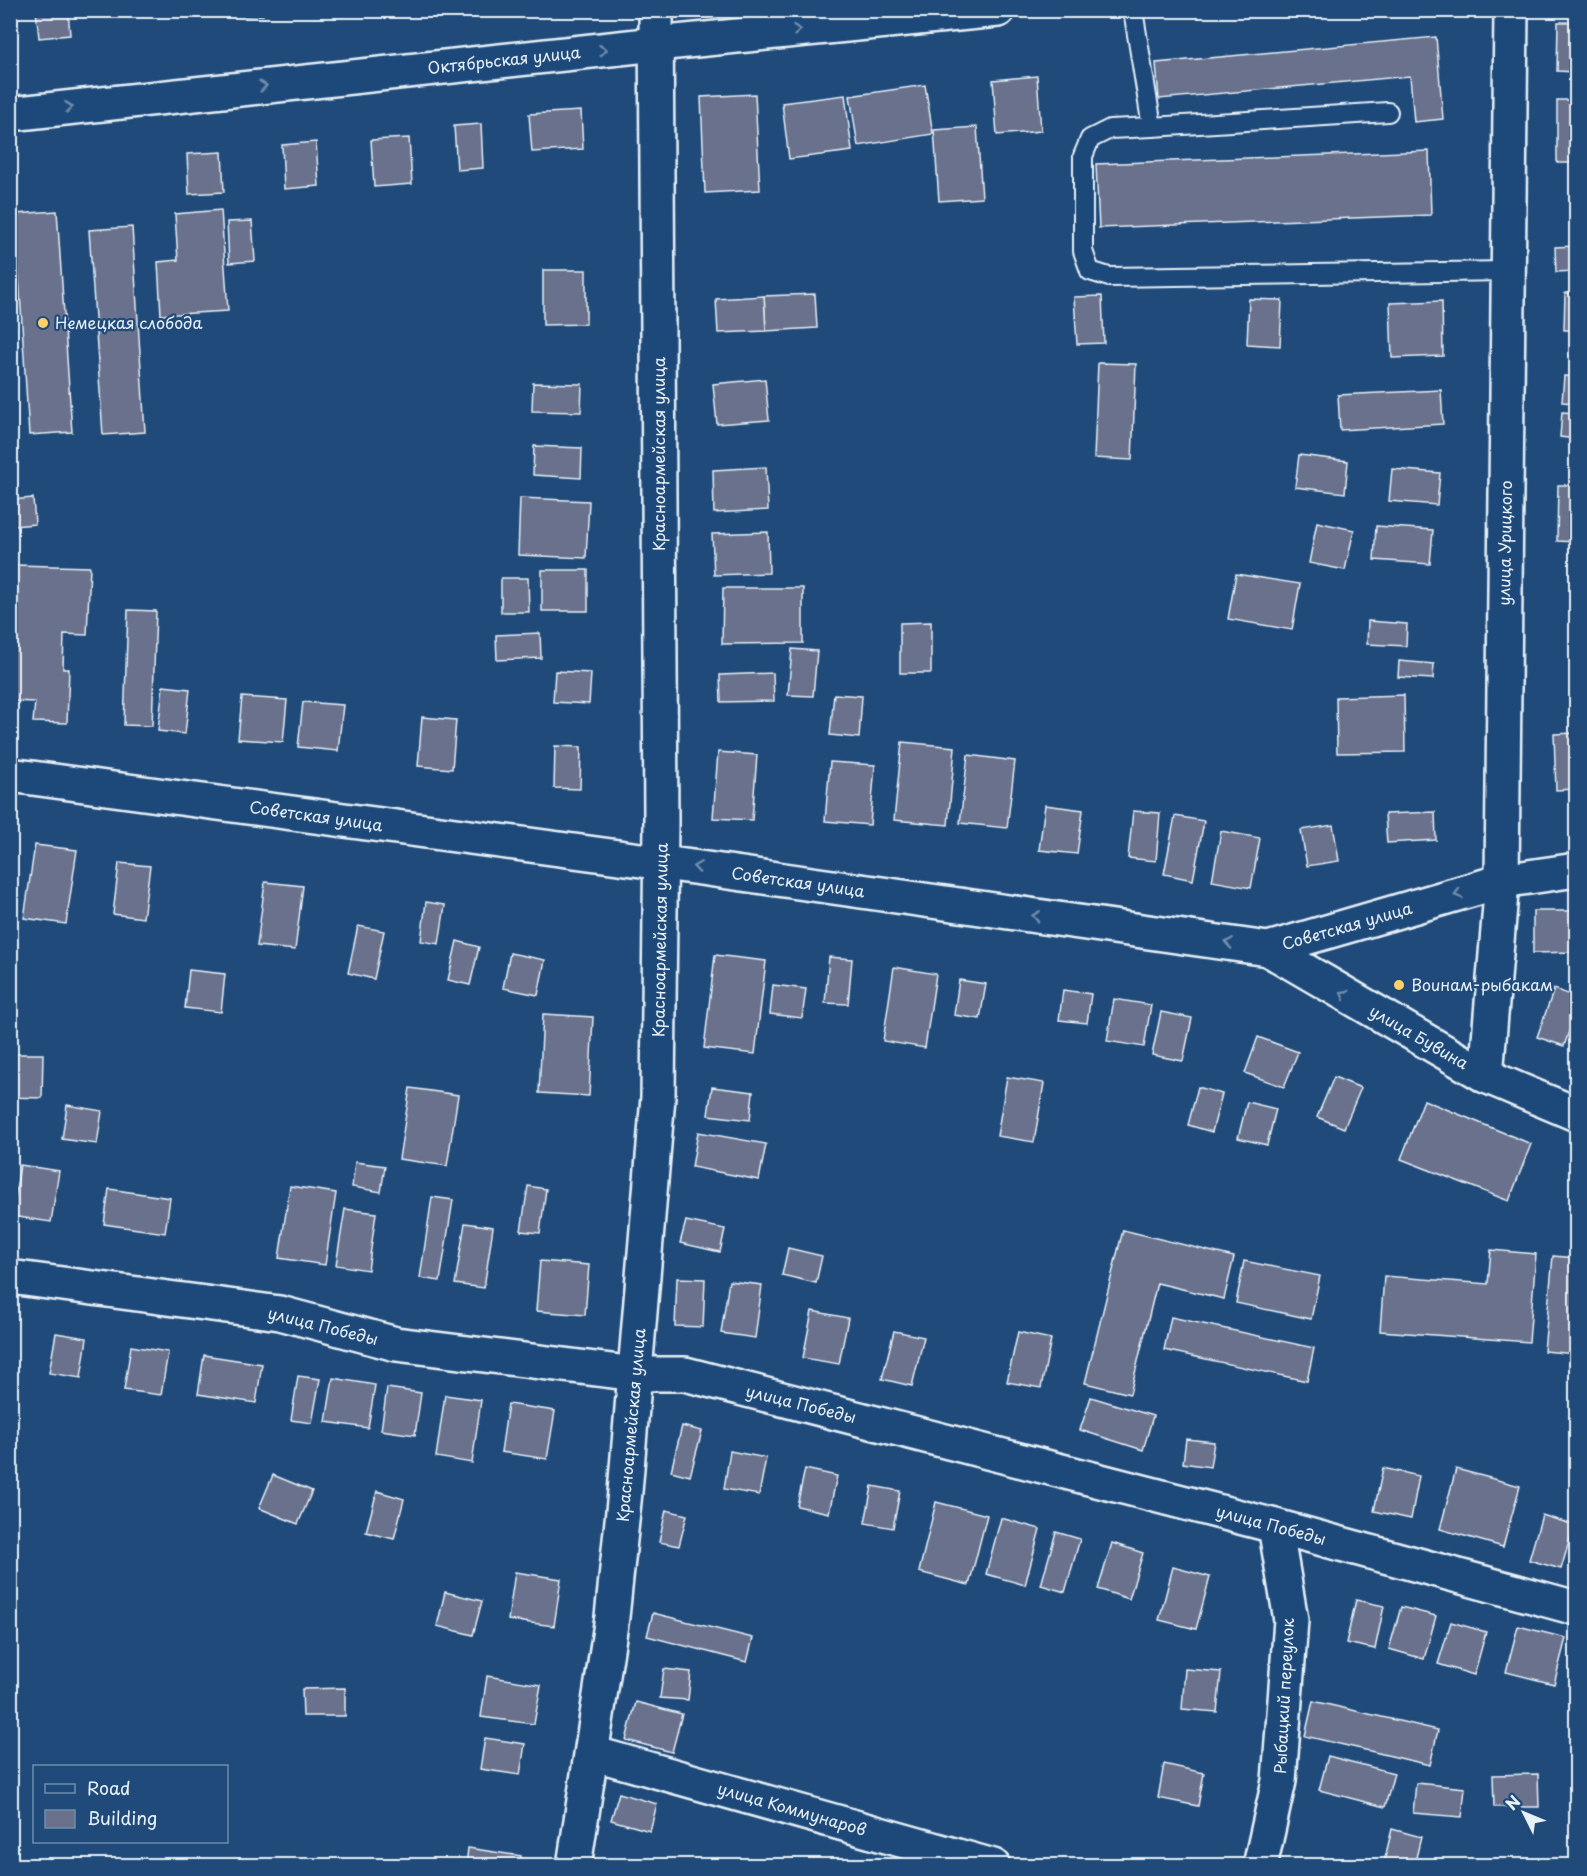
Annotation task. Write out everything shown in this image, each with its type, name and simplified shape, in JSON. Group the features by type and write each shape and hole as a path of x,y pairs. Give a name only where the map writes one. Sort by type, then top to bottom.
{"street":[{"name":"Красноармейская улица","path":"574,1866 612,1617 636,1374 658,1097 661,863 656,10"},
{"name":"Октябрьская улица","path":"10,114 656,44 998,10"},
{"name":"улица Урицкого","path":"1486,1076 1502,880 1511,10"},
{"name":"Советская улица","path":"10,776 661,863 1268,949 1502,880 1576,870"},
{"name":"улица Бувина","path":"1268,949 1486,1076 1576,1114"},
{"name":"улица Победы","path":"10,1277 279,1313 396,1344 636,1374 684,1374 1275,1526 1576,1608"},
{"name":"Рыбацкий переулок","path":"1260,1866 1279,1781 1291,1620 1275,1526"},
{"name":"улица Коммунаров","path":"592,1753 993,1866"}],"lane":[{"path":"1133,10 1152,127"},
{"path":"1388,112 1110,129 1090,138 1083,156 1083,251 1090,271 1108,277 1508,271"}],"building":[{"path":"36,10 68,10 70,35 39,38"},
{"path":"245,10 262,10 263,15 245,16"},
{"path":"1558,22 1576,22 1576,72 1557,71"},
{"path":"1436,37 1443,119 1414,122 1410,76 1159,99 1156,63"},
{"path":"1037,76 1041,131 997,135 993,80"},
{"path":"925,85 933,134 858,146 850,96"},
{"path":"755,94 760,190 705,193 701,97"},
{"path":"845,95 852,151 789,159 782,103"},
{"path":"1557,100 1576,100 1576,163 1557,163"},
{"path":"581,111 583,149 532,152 529,114"},
{"path":"481,124 483,168 457,170 454,126"},
{"path":"977,127 982,198 939,201 934,130"},
{"path":"409,138 412,184 374,187 371,140"},
{"path":"316,142 319,186 284,189 282,145"},
{"path":"1429,151 1431,215 1099,228 1096,164"},
{"path":"222,152 224,192 189,194 187,154"},
{"path":"221,210 228,311 161,315 158,262 178,260 175,214"},
{"name":"Немецкая слобода","path":"57,211 72,432 29,435 15,214"},
{"path":"252,221 255,261 229,263 227,222"},
{"path":"132,227 145,432 103,435 89,230"},
{"path":"1576,246 1576,271 1556,272 1555,247"},
{"path":"543,270 586,270 586,324 543,325"},
{"path":"1565,293 1576,293 1576,330 1564,330"},
{"path":"815,294 817,328 766,331 764,296"},
{"path":"764,296 766,331 718,333 716,299"},
{"path":"1102,296 1104,343 1077,344 1074,297"},
{"path":"1249,299 1282,300 1280,346 1247,344"},
{"path":"1442,301 1443,356 1392,358 1390,303"},
{"path":"1098,363 1136,364 1132,460 1094,458"},
{"path":"1564,376 1576,377 1576,403 1562,402"},
{"path":"765,379 769,420 717,424 713,384"},
{"path":"533,383 582,384 581,412 532,411"},
{"path":"1441,390 1443,424 1340,430 1338,395"},
{"path":"1562,412 1576,413 1576,439 1560,437"},
{"path":"534,446 582,448 581,478 533,475"},
{"path":"1299,455 1348,461 1345,493 1295,487"},
{"path":"766,467 768,510 714,513 713,470"},
{"path":"1392,469 1440,473 1437,505 1389,501"},
{"path":"1558,485 1576,485 1576,542 1557,541"},
{"path":"33,498 35,524 13,526 11,500"},
{"path":"520,498 589,501 586,558 518,555"},
{"path":"1317,522 1354,530 1345,570 1309,563"},
{"path":"1376,526 1433,530 1430,564 1374,560"},
{"path":"768,532 769,573 714,575 712,534"},
{"path":"15,565 90,567 87,635 64,634 63,669 69,669 67,723 33,722 35,702 10,701"},
{"path":"542,570 588,570 588,611 542,611"},
{"path":"1236,574 1300,584 1292,630 1228,619"},
{"path":"501,578 528,578 529,612 501,612"},
{"path":"723,588 803,588 803,643 722,644"},
{"path":"128,610 156,611 152,726 124,725"},
{"path":"1368,621 1407,624 1406,646 1367,644"},
{"path":"931,622 931,673 900,673 900,623"},
{"path":"540,633 541,658 497,660 496,635"},
{"path":"792,649 817,651 813,696 788,695"},
{"path":"1399,661 1434,664 1433,679 1398,677"},
{"path":"555,671 591,673 589,704 553,702"},
{"path":"773,673 774,701 721,702 720,675"},
{"path":"163,686 190,689 185,734 158,731"},
{"path":"834,694 862,696 859,738 830,735"},
{"path":"1404,695 1405,752 1337,753 1336,697"},
{"path":"242,697 287,700 283,742 238,739"},
{"path":"303,702 343,705 338,751 298,747"},
{"path":"422,717 456,720 452,769 418,766"},
{"path":"1576,733 1576,789 1556,790 1554,734"},
{"path":"902,742 955,747 948,825 894,820"},
{"path":"555,746 581,747 580,789 554,788"},
{"path":"718,752 757,755 752,820 713,818"},
{"path":"968,755 1015,761 1007,828 960,823"},
{"path":"830,762 875,765 870,825 825,821"},
{"path":"1045,805 1083,810 1077,854 1039,850"},
{"path":"1133,811 1160,813 1156,861 1128,858"},
{"path":"1435,812 1436,840 1387,843 1385,814"},
{"path":"1175,816 1204,821 1193,880 1164,874"},
{"path":"1333,825 1339,861 1307,866 1301,830"},
{"path":"1221,831 1260,838 1251,888 1212,881"},
{"path":"35,845 77,850 66,924 24,918"},
{"path":"119,863 150,866 143,918 113,914"},
{"path":"265,882 303,886 295,950 257,946"},
{"path":"426,902 445,905 439,944 421,941"},
{"path":"1533,911 1576,911 1576,952 1533,953"},
{"path":"358,926 384,931 374,979 348,973"},
{"path":"457,941 479,947 470,985 448,980"},
{"path":"510,953 545,960 538,995 503,988"},
{"path":"715,955 766,961 755,1054 704,1048"},
{"path":"829,957 852,959 848,1004 825,1003"},
{"path":"894,967 936,974 925,1048 883,1041"},
{"path":"189,970 225,974 221,1012 185,1008"},
{"path":"959,980 986,984 980,1019 954,1015"},
{"path":"773,985 806,989 802,1018 770,1014"},
{"path":"1554,989 1576,997 1576,1011 1564,1046 1537,1037"},
{"path":"1063,990 1091,994 1087,1023 1059,1020"},
{"path":"1114,999 1151,1005 1144,1047 1107,1041"},
{"path":"1161,1012 1192,1018 1183,1061 1152,1055"},
{"path":"543,1014 593,1017 589,1096 539,1093"},
{"path":"1258,1037 1298,1052 1284,1087 1245,1073"},
{"path":"10,1054 43,1054 42,1098 10,1097"},
{"path":"1007,1077 1044,1083 1034,1142 997,1136"},
{"path":"1334,1077 1361,1088 1344,1128 1317,1117"},
{"path":"712,1087 753,1092 750,1120 708,1115"},
{"path":"1198,1087 1222,1094 1212,1132 1188,1125"},
{"path":"410,1088 458,1095 447,1166 399,1159"},
{"path":"1424,1100 1531,1144 1509,1201 1401,1159"},
{"path":"1247,1102 1276,1109 1267,1145 1238,1138"},
{"path":"67,1105 102,1111 97,1144 62,1139"},
{"path":"698,1132 766,1144 759,1180 692,1167"},
{"path":"355,1162 385,1166 381,1192 352,1187"},
{"path":"20,1165 59,1171 51,1222 12,1216"},
{"path":"290,1186 336,1193 325,1265 279,1258"},
{"path":"528,1186 546,1189 540,1233 521,1231"},
{"path":"109,1189 170,1198 165,1233 104,1224"},
{"path":"432,1197 453,1200 440,1281 420,1278"},
{"path":"345,1209 376,1213 368,1270 336,1265"},
{"path":"686,1221 725,1229 720,1252 680,1243"},
{"path":"465,1223 493,1227 484,1288 455,1284"},
{"path":"1123,1230 1234,1257 1224,1299 1157,1283 1130,1394 1085,1383"},
{"path":"788,1248 822,1256 816,1283 782,1275"},
{"path":"1491,1250 1536,1254 1529,1342 1380,1331 1384,1276 1488,1284"},
{"path":"1553,1256 1576,1258 1576,1354 1544,1351"},
{"path":"540,1261 589,1265 585,1315 536,1311"},
{"path":"1244,1261 1320,1276 1311,1319 1236,1303"},
{"path":"677,1278 705,1279 703,1327 675,1326"},
{"path":"729,1281 762,1285 755,1338 721,1333"},
{"path":"812,1311 848,1318 839,1364 803,1358"},
{"path":"1171,1317 1314,1348 1307,1381 1164,1350"},
{"path":"894,1331 924,1337 912,1386 882,1379"},
{"path":"1018,1332 1051,1339 1041,1388 1007,1382"},
{"path":"56,1333 87,1338 81,1378 49,1373"},
{"path":"131,1346 168,1352 161,1395 124,1390"},
{"path":"204,1355 262,1364 256,1403 198,1394"},
{"path":"298,1376 320,1379 312,1423 291,1420"},
{"path":"333,1378 375,1385 368,1428 326,1422"},
{"path":"387,1388 421,1393 415,1435 381,1430"},
{"path":"445,1395 481,1400 472,1463 436,1457"},
{"path":"1091,1397 1153,1416 1143,1450 1080,1430"},
{"path":"508,1404 555,1411 547,1459 501,1452"},
{"path":"682,1426 702,1431 690,1476 671,1471"},
{"path":"1186,1439 1214,1442 1210,1467 1183,1463"},
{"path":"730,1451 766,1458 759,1495 724,1489"},
{"path":"1383,1468 1419,1476 1411,1519 1374,1511"},
{"path":"805,1469 837,1476 829,1513 797,1506"},
{"path":"1456,1469 1520,1486 1503,1547 1440,1529"},
{"path":"273,1475 312,1491 298,1524 259,1508"},
{"path":"872,1486 900,1491 893,1528 865,1523"},
{"path":"377,1491 404,1499 394,1539 366,1532"},
{"path":"936,1502 987,1515 969,1585 919,1572"},
{"path":"666,1510 687,1515 679,1546 659,1542"},
{"path":"1542,1515 1574,1525 1561,1569 1529,1560"},
{"path":"1001,1518 1040,1529 1025,1585 986,1574"},
{"path":"1056,1532 1080,1539 1065,1592 1041,1585"},
{"path":"1112,1543 1143,1553 1129,1599 1098,1589"},
{"path":"1173,1567 1210,1577 1196,1629 1159,1620"},
{"path":"515,1572 561,1579 554,1626 508,1620"},
{"path":"445,1592 482,1601 473,1635 437,1626"},
{"path":"1356,1600 1384,1606 1375,1649 1346,1643"},
{"path":"1401,1607 1436,1616 1424,1659 1389,1649"},
{"path":"653,1613 753,1638 747,1662 647,1636"},
{"path":"1451,1622 1486,1632 1474,1675 1438,1664"},
{"path":"1518,1626 1566,1638 1554,1684 1506,1672"},
{"path":"664,1669 691,1672 688,1700 660,1698"},
{"path":"1185,1669 1221,1672 1217,1712 1182,1709"},
{"path":"487,1676 541,1685 534,1724 481,1717"},
{"path":"345,1688 345,1716 303,1716 302,1689"},
{"path":"1313,1701 1438,1730 1430,1765 1305,1736"},
{"path":"636,1702 682,1714 672,1752 626,1740"},
{"path":"485,1738 525,1744 520,1775 480,1769"},
{"path":"1328,1756 1394,1773 1385,1807 1319,1790"},
{"path":"1164,1764 1204,1773 1198,1806 1158,1798"},
{"path":"1538,1774 1539,1807 1494,1807 1493,1775"},
{"path":"1416,1783 1465,1788 1462,1817 1413,1813"},
{"path":"619,1793 657,1804 650,1831 611,1820"},
{"path":"1392,1829 1421,1837 1414,1866 1383,1866"},
{"path":"468,1848 521,1856 520,1866 466,1866"}],"place":[{"name":"Немецкая слобода","path":"43,323"},
{"name":"Воинам-рыбакам","path":"1399,985"}]}
